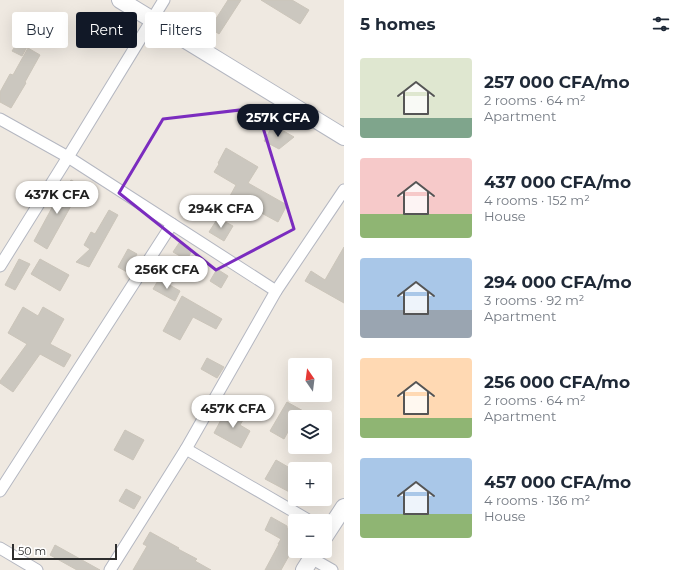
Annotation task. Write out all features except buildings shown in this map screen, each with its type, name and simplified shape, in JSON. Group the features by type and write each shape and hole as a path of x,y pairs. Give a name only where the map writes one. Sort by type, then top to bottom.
{"street":[{"path":"120,0 145,16"},
{"path":"157,12 164,0"},
{"path":"0,266 145,31"},
{"path":"198,48 344,137"},
{"path":"0,119 68,157 276,291"},
{"path":"110,570 186,449 276,291 344,190"},
{"path":"0,491 172,224"},
{"path":"186,449 298,514"},
{"path":"332,524 344,507"},
{"path":"0,548 37,570"},
{"path":"310,560 332,570"}],"highlighted area":[{"path":"257,108 294,229 216,270 119,193 163,119"}]}
